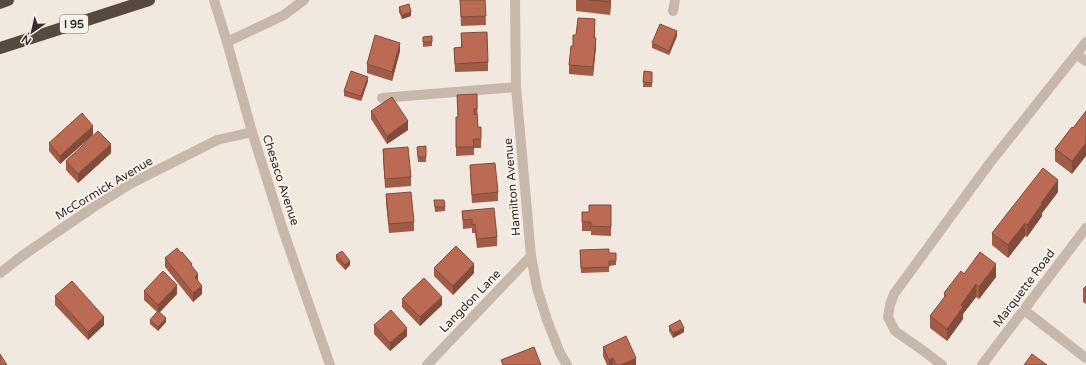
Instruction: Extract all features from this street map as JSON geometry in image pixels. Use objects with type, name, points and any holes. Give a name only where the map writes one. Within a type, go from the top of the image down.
[{"type":"highway","points":[[0,3],[8,0]]},
{"type":"highway","name":"I 95","points":[[0,48],[149,0]]},
{"type":"street","name":"Chesaco Avenue","points":[[214,0],[252,132],[283,230],[330,365]]},
{"type":"street","points":[[227,42],[284,14],[304,0]]},
{"type":"street","name":"Hamilton Avenue","points":[[515,0],[516,87],[531,256],[537,288],[547,320],[560,353],[567,365]]},
{"type":"street","points":[[673,11],[675,0]]},
{"type":"street","points":[[942,365],[894,331],[888,317],[894,294],[989,164],[1086,42]]},
{"type":"street","points":[[1077,55],[1086,61]]},
{"type":"street","points":[[382,98],[516,87]]},
{"type":"street","name":"McCormick Avenue","points":[[0,273],[89,210],[130,184],[217,140],[252,132]]},
{"type":"street","name":"Marquette Road","points":[[982,365],[1086,228]]},
{"type":"street","name":"Langdon Lane","points":[[427,365],[531,256]]},
{"type":"street","points":[[1024,310],[1086,358]]},
{"type":"building","points":[[460,0],[485,0],[486,16],[461,17]]},
{"type":"building","points":[[590,0],[610,0],[610,2]]},
{"type":"building","points":[[409,4],[411,12],[402,15],[399,7]]},
{"type":"building","points":[[578,18],[595,19],[594,38],[596,38],[593,67],[569,65],[571,46],[573,46],[573,35],[576,35]]},
{"type":"building","points":[[660,24],[677,31],[669,51],[652,43]]},
{"type":"building","points":[[487,32],[488,62],[455,64],[454,48],[462,47],[461,33]]},
{"type":"building","points":[[375,35],[400,43],[392,72],[367,64]]},
{"type":"building","points":[[432,36],[432,42],[423,42],[423,37]]},
{"type":"building","points":[[351,71],[368,77],[361,96],[344,91]]},
{"type":"building","points":[[644,71],[652,72],[652,83],[643,82]]},
{"type":"building","points":[[477,94],[477,109],[474,109],[474,115],[477,114],[478,127],[481,127],[481,139],[473,139],[474,147],[456,147],[456,117],[458,117],[457,95]]},
{"type":"building","points":[[392,97],[408,121],[387,136],[371,111]]},
{"type":"building","points":[[1086,111],[1086,143],[1072,161],[1055,149]]},
{"type":"building","points":[[82,113],[93,126],[60,156],[49,143]]},
{"type":"building","points":[[98,131],[111,144],[78,174],[66,161]]},
{"type":"building","points":[[426,146],[426,157],[418,157],[417,147]]},
{"type":"building","points":[[408,147],[411,177],[385,179],[383,149]]},
{"type":"building","points":[[495,163],[498,192],[472,195],[470,165]]},
{"type":"building","points":[[1043,168],[1058,180],[1027,225],[1025,223],[1008,245],[992,233]]},
{"type":"building","points":[[411,192],[414,222],[389,224],[386,194]]},
{"type":"building","points":[[434,200],[444,200],[445,207],[435,207]]},
{"type":"building","points":[[589,205],[611,205],[611,227],[591,226],[591,222],[582,222],[582,212],[589,212]]},
{"type":"building","points":[[494,208],[497,237],[477,239],[475,224],[472,225],[472,219],[463,220],[462,211]]},
{"type":"building","points":[[456,246],[474,264],[453,286],[434,268]]},
{"type":"building","points":[[177,248],[192,264],[191,265],[198,274],[195,277],[202,286],[193,293],[165,258]]},
{"type":"building","points":[[609,249],[609,253],[616,253],[616,261],[609,261],[609,267],[581,268],[580,250]]},
{"type":"building","points":[[342,251],[350,261],[345,265],[336,255]]},
{"type":"building","points":[[980,252],[996,264],[979,287],[976,284],[961,305],[963,307],[947,329],[930,316],[946,295],[944,293],[961,271],[964,274]]},
{"type":"building","points":[[163,271],[177,285],[158,305],[144,291]]},
{"type":"building","points":[[424,278],[442,297],[420,317],[402,299]]},
{"type":"building","points":[[72,281],[104,317],[88,332],[55,296]]},
{"type":"building","points":[[391,310],[407,328],[390,343],[374,325]]},
{"type":"building","points":[[158,311],[166,318],[158,327],[150,320]]},
{"type":"building","points":[[680,320],[684,328],[673,333],[669,326]]},
{"type":"building","points":[[626,336],[636,358],[621,365],[616,365],[613,358],[609,360],[603,347]]},
{"type":"building","points":[[534,347],[541,365],[503,365],[501,360]]},
{"type":"building","points":[[0,354],[7,365],[0,365]]},
{"type":"building","points":[[1032,354],[1047,365],[1024,365]]}]
